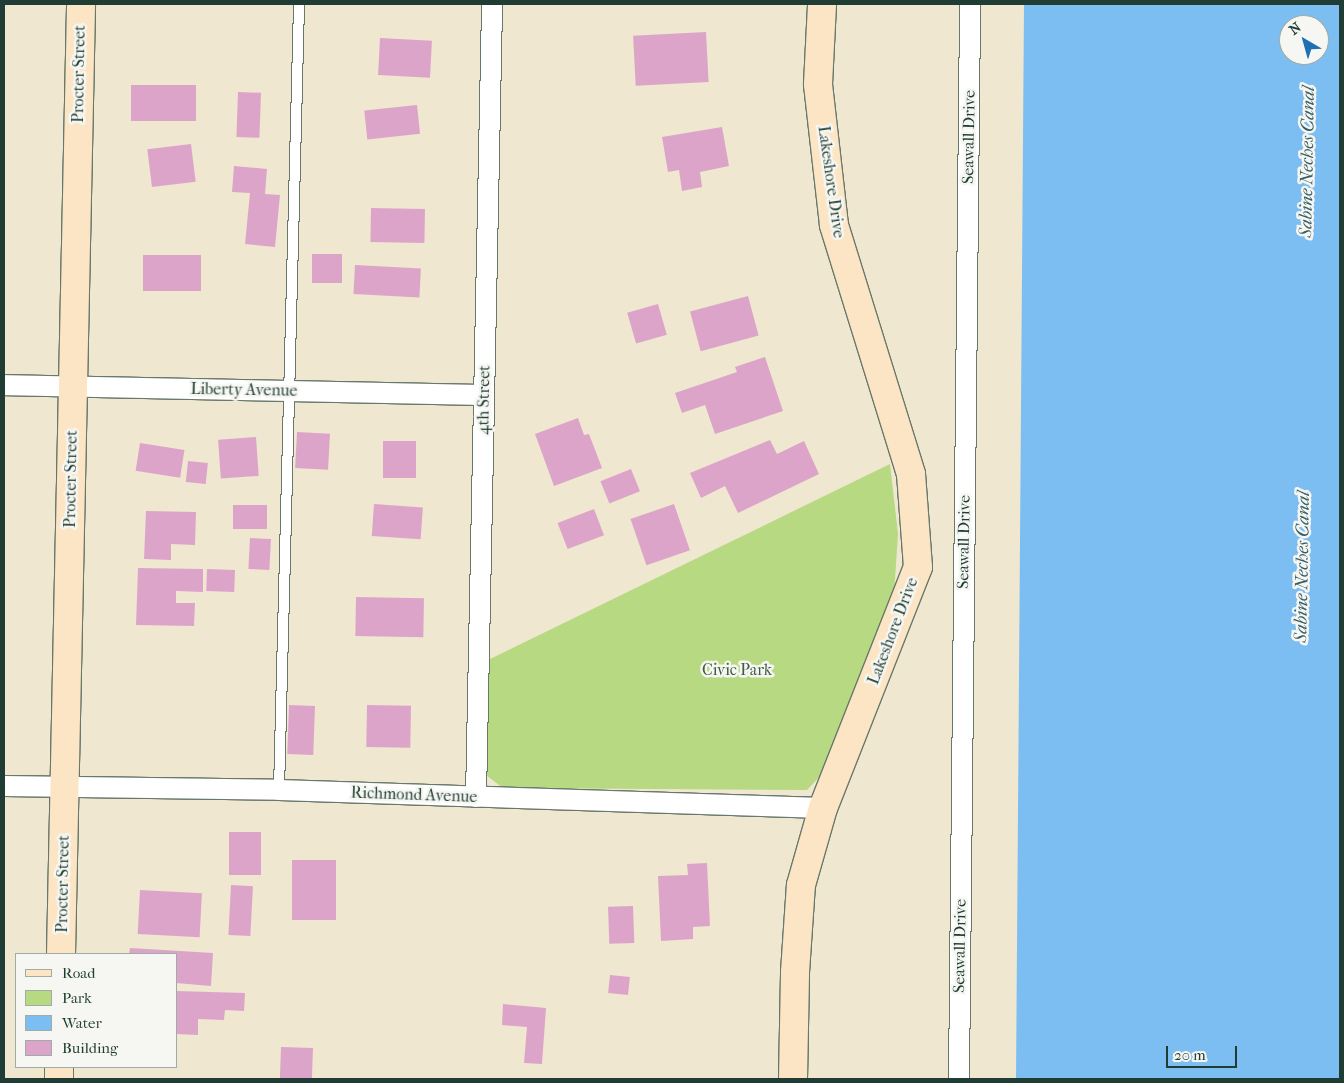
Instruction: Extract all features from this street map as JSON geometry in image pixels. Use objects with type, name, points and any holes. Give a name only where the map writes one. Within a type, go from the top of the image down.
[{"type":"street","name":"Procter Street","points":[[62,953],[81,4]]},
{"type":"street","name":"4th Street","points":[[476,797],[492,4]]},
{"type":"street","name":"Lakeshore Drive","points":[[793,1079],[795,972],[801,886],[823,808],[918,567],[911,474],[834,225],[818,84],[822,4]]},
{"type":"street","name":"Seawall Drive","points":[[959,1079],[970,4]]},
{"type":"street","name":"Liberty Avenue","points":[[4,386],[484,395]]},
{"type":"street","name":"Richmond Avenue","points":[[4,786],[279,790],[823,808]]},
{"type":"lane","points":[[279,790],[291,391],[299,4]]},
{"type":"green space","name":"Civic Park","points":[[890,464],[898,534],[893,609],[821,775],[807,790],[503,788],[486,775],[484,662]]},
{"type":"water","name":"Sabine Neches Canal","points":[[1024,4],[1340,4],[1340,1079],[1016,1079]]},
{"type":"building","points":[[706,32],[709,82],[636,86],[633,36]]},
{"type":"building","points":[[380,38],[432,41],[430,78],[378,75]]},
{"type":"building","points":[[131,85],[196,85],[196,121],[131,121]]},
{"type":"building","points":[[238,92],[261,93],[259,138],[236,137]]},
{"type":"building","points":[[417,105],[420,134],[367,139],[364,111]]},
{"type":"building","points":[[722,127],[729,166],[700,172],[702,187],[682,191],[679,170],[668,172],[662,137]]},
{"type":"building","points":[[191,144],[196,182],[152,187],[147,149]]},
{"type":"building","points":[[234,166],[267,169],[265,194],[280,195],[275,247],[245,244],[250,193],[232,192]]},
{"type":"building","points":[[371,208],[425,209],[424,243],[370,242]]},
{"type":"building","points":[[312,254],[342,254],[342,283],[312,283]]},
{"type":"building","points":[[143,255],[201,255],[201,291],[143,291]]},
{"type":"building","points":[[355,265],[421,268],[419,297],[353,294]]},
{"type":"building","points":[[748,296],[759,336],[701,351],[690,312]]},
{"type":"building","points":[[658,304],[667,335],[636,344],[627,313]]},
{"type":"building","points":[[765,357],[783,411],[715,434],[705,405],[682,413],[675,393],[737,372],[735,367]]},
{"type":"building","points":[[578,418],[584,435],[589,434],[602,468],[554,486],[535,434]]},
{"type":"building","points":[[297,432],[330,434],[328,470],[295,468]]},
{"type":"building","points":[[256,437],[259,476],[221,479],[218,440]]},
{"type":"building","points":[[770,440],[777,454],[804,441],[819,474],[738,513],[725,486],[701,498],[690,473]]},
{"type":"building","points":[[383,441],[416,441],[416,478],[383,478]]},
{"type":"building","points":[[140,443],[184,450],[180,478],[136,471]]},
{"type":"building","points":[[188,461],[208,463],[206,484],[186,482]]},
{"type":"building","points":[[631,469],[640,491],[609,504],[600,481]]},
{"type":"building","points":[[374,504],[423,507],[421,539],[372,536]]},
{"type":"building","points":[[674,504],[690,550],[646,565],[631,519]]},
{"type":"building","points":[[233,505],[267,505],[267,529],[233,529]]},
{"type":"building","points":[[594,509],[604,535],[568,549],[558,523]]},
{"type":"building","points":[[146,511],[196,512],[195,545],[171,544],[171,560],[144,559]]},
{"type":"building","points":[[250,538],[271,539],[269,570],[248,569]]},
{"type":"building","points":[[138,568],[203,569],[203,592],[176,591],[176,603],[195,603],[194,626],[136,625]]},
{"type":"building","points":[[207,569],[235,570],[234,592],[206,591]]},
{"type":"building","points":[[356,597],[424,598],[423,637],[355,636]]},
{"type":"building","points":[[289,705],[315,706],[313,755],[287,754]]},
{"type":"building","points":[[367,705],[411,706],[410,748],[366,747]]},
{"type":"building","points":[[229,832],[261,832],[261,875],[229,875]]},
{"type":"building","points":[[292,860],[336,860],[336,920],[292,920]]},
{"type":"building","points":[[707,863],[710,926],[693,927],[693,939],[661,941],[658,876],[688,875],[687,864]]},
{"type":"building","points":[[231,885],[253,886],[250,936],[228,935]]},
{"type":"building","points":[[140,890],[202,893],[200,937],[138,934]]},
{"type":"building","points":[[633,906],[634,943],[609,944],[608,907]]},
{"type":"building","points":[[130,948],[213,953],[211,986],[178,983],[178,953],[129,953]]},
{"type":"building","points":[[610,975],[630,977],[628,995],[608,993]]},
{"type":"building","points":[[178,991],[245,993],[244,1011],[225,1010],[224,1020],[198,1019],[198,1035],[178,1034]]},
{"type":"building","points":[[503,1004],[546,1008],[542,1064],[524,1063],[527,1027],[502,1025]]},
{"type":"building","points":[[281,1047],[313,1048],[312,1079],[280,1079]]}]
